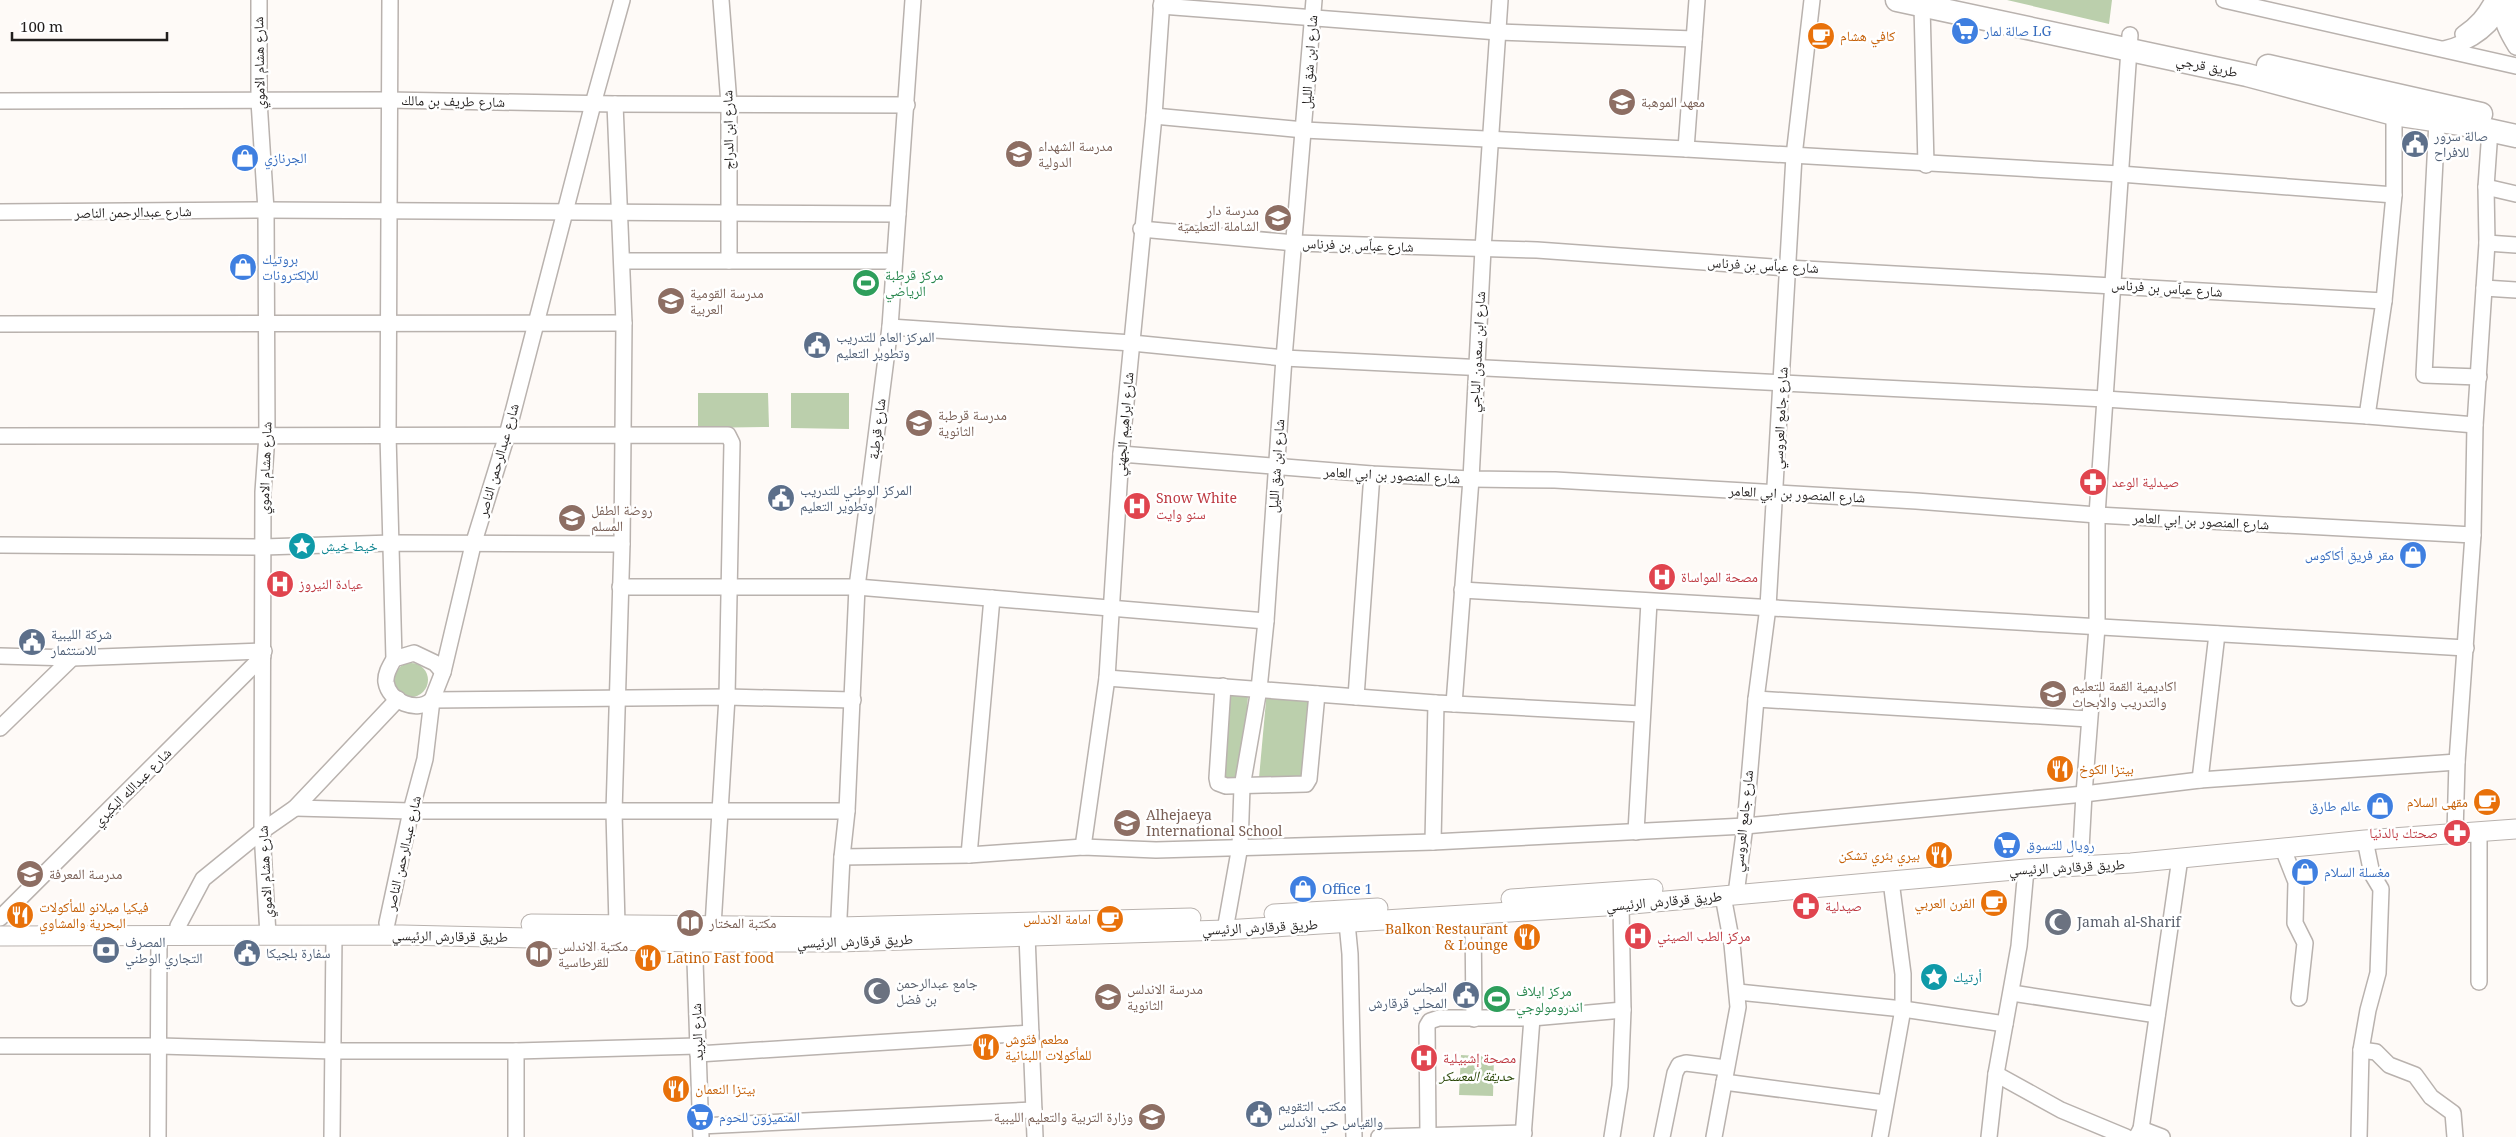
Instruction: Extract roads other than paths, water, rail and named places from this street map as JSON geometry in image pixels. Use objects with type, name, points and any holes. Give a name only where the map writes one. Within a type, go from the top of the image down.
[{"type":"highway","name":"طريق قرجي","points":[[1897,0],[2130,42],[2516,121]]},
{"type":"highway","name":"طريق قرجي","points":[[1967,0],[2394,114],[2516,136]]},
{"type":"main road","name":"طريق قرقارش الرئيسي","points":[[0,936],[160,936],[387,923],[617,925],[694,935],[713,926],[839,934],[1226,923],[1347,923],[1621,905],[1888,868],[2180,858],[2283,849],[2455,829],[2516,819]]},
{"type":"main road","name":"طريق قرقارش الرئيسي","points":[[0,925],[178,926],[334,935],[1027,935],[1891,881],[2026,869],[2080,861],[2455,829],[2479,832],[2516,828]]},
{"type":"street","name":"شارع هشام الاموي","points":[[258,0],[258,101],[266,210],[265,324],[267,436],[262,547],[264,653],[262,831],[268,931]]},
{"type":"street","points":[[390,0],[388,100],[388,435],[394,659],[386,675],[389,690],[398,699],[414,707],[425,706],[432,700],[616,697],[853,700]]},
{"type":"street","name":"شارع عبدالرحمن الناصر","points":[[387,923],[411,812],[425,759],[432,700],[443,672],[474,545],[507,435],[622,0]]},
{"type":"street","name":"شارع ابن الدراج","points":[[720,0],[730,104],[728,261]]},
{"type":"street","name":"شارع قرطبة","points":[[839,934],[842,857],[847,811],[853,700],[857,587],[890,327],[913,0]]},
{"type":"street","name":"شارع ابن شق الليل","points":[[1226,923],[1240,846],[1242,787],[1259,689],[1266,621],[1284,358],[1314,0]]},
{"type":"street","name":"شارع ابن سعدون الباجي","points":[[1454,704],[1471,480],[1483,249],[1492,140],[1500,0]]},
{"type":"street","points":[[1686,149],[1698,0]]},
{"type":"street","name":"شارع جامع العروسي","points":[[1714,1137],[1737,1015],[1738,992],[1732,891],[1745,826],[1756,699],[1768,607],[1794,156],[1812,0]]},
{"type":"street","points":[[2224,0],[2258,4],[2516,66]]},
{"type":"street","points":[[2514,0],[2516,25]]},
{"type":"street","points":[[1161,3],[1312,19],[1498,32],[1694,40]]},
{"type":"street","name":"شارع ابراهيم الجهني","points":[[1083,847],[1107,678],[1120,454],[1132,343],[1141,229],[1154,116],[1161,3]]},
{"type":"street","points":[[2438,48],[2472,40],[2488,28],[2500,3]]},
{"type":"street","points":[[2500,3],[2508,34],[2516,47]]},
{"type":"street","points":[[1922,6],[1926,165]]},
{"type":"street","points":[[2080,861],[2097,627],[2097,515],[2130,42]]},
{"type":"street","name":"شارع طريف بن مالك","points":[[0,100],[388,100],[593,104],[907,105]]},
{"type":"street","points":[[614,104],[621,212],[624,323],[622,544],[614,812],[617,925]]},
{"type":"street","points":[[2367,416],[2384,301],[2394,196],[2394,114]]},
{"type":"street","points":[[1154,116],[1304,130],[1686,149],[1926,165],[2120,174],[2394,196]]},
{"type":"street","points":[[2437,121],[2424,375],[2479,377]]},
{"type":"street","points":[[2455,829],[2457,762],[2473,535],[2476,425],[2487,243],[2486,187],[2490,130]]},
{"type":"street","points":[[2486,187],[2516,194]]},
{"type":"street","name":"شارع عبدالرحمن الناصر","points":[[0,212],[266,210],[898,214]]},
{"type":"street","name":"شارع عباّس بن فرناس","points":[[1141,229],[1295,242],[1537,250],[1787,268],[2114,284],[2384,301]]},
{"type":"street","points":[[2487,243],[2516,245]]},
{"type":"street","points":[[623,261],[894,261]]},
{"type":"street","points":[[2484,288],[2516,290]]},
{"type":"street","points":[[0,324],[536,325],[624,323]]},
{"type":"street","points":[[890,327],[1132,343],[1284,358],[1476,366],[2105,399],[2476,425]]},
{"type":"street","points":[[0,436],[724,434],[730,438],[730,587],[727,697],[713,926]]},
{"type":"street","name":"شارع المنصور بن ابي العامر","points":[[1120,454],[1276,468],[1471,480],[1547,480],[1776,493],[2097,515],[2473,535]]},
{"type":"street","points":[[1356,697],[1372,474]]},
{"type":"street","points":[[0,545],[262,547],[392,544],[622,544]]},
{"type":"street","points":[[620,587],[857,587],[1266,621]]},
{"type":"street","points":[[1462,590],[2466,648]]},
{"type":"street","points":[[969,855],[992,598]]},
{"type":"street","points":[[1636,832],[1649,602]]},
{"type":"street","points":[[2200,780],[2217,634]]},
{"type":"street","points":[[0,656],[72,658],[264,653]]},
{"type":"street","name":"شارع عبدالله البكيري","points":[[0,918],[264,653]]},
{"type":"street","points":[[394,659],[414,653],[435,663],[443,672]]},
{"type":"street","points":[[0,728],[72,658]]},
{"type":"street","points":[[1107,678],[1436,703],[1642,714]]},
{"type":"street","points":[[1223,686],[1217,778],[1218,783],[1226,786],[1302,785],[1308,782],[1317,694]]},
{"type":"street","points":[[178,926],[203,880],[262,831],[295,808],[398,699]]},
{"type":"street","points":[[1756,699],[2089,719]]},
{"type":"street","points":[[1433,842],[1436,703]]},
{"type":"street","points":[[842,857],[969,855],[1083,847],[1156,850],[1240,846],[1433,842],[1745,826],[2084,794],[2200,780],[2457,762]]},
{"type":"street","points":[[295,808],[411,812],[847,811]]},
{"type":"street","points":[[2479,832],[2479,982]]},
{"type":"street","points":[[2359,1137],[2361,1050],[2368,1010],[2378,973],[2381,888],[2372,874],[2365,840]]},
{"type":"street","points":[[2283,849],[2296,882],[2295,923],[2305,943],[2299,998]]},
{"type":"street","points":[[2162,1137],[2138,1133],[2180,858]]},
{"type":"street","points":[[1988,1137],[1996,1074],[2019,946],[2026,869]]},
{"type":"street","points":[[1880,1137],[1903,1009],[1902,974],[1891,881]]},
{"type":"street","points":[[1612,1137],[1620,1086],[1623,1010],[1621,905]]},
{"type":"street","points":[[1473,915],[1474,1019]]},
{"type":"street","points":[[1347,923],[1350,954],[1354,1137]]},
{"type":"street","points":[[332,1137],[334,935]]},
{"type":"street","name":"شارع البريد","points":[[694,935],[700,1132]]},
{"type":"street","points":[[1027,935],[1035,1137]]},
{"type":"street","points":[[158,1137],[160,936]]},
{"type":"street","points":[[1738,992],[1903,1009],[2005,1024]]},
{"type":"street","points":[[2012,993],[2157,1015]]},
{"type":"street","points":[[1428,1134],[1428,1024],[1439,1018],[1532,1018],[1623,1010]]},
{"type":"street","points":[[1379,1137],[1428,1134],[1523,1135],[1532,1018]]},
{"type":"street","points":[[0,1046],[160,1046],[333,1051],[698,1050],[1031,1033]]},
{"type":"street","points":[[2361,1050],[2376,1052],[2389,1065],[2420,1078],[2431,1097],[2453,1113],[2455,1137]]},
{"type":"street","points":[[516,1051],[516,1137]]},
{"type":"street","points":[[1662,1137],[1675,1073],[1679,1065],[1686,1063],[1725,1075],[1885,1103]]},
{"type":"street","points":[[1996,1074],[2061,1110],[2126,1137]]},
{"type":"street","points":[[700,1132],[1034,1110]]},
{"type":"place","name":"صالة لمار LG","points":[[1965,31]]},
{"type":"place","name":"كافي هشام","points":[[1821,36]]},
{"type":"place","name":"معهد الموهبة","points":[[1622,102]]},
{"type":"place","name":"صالة سرور للافراح","points":[[2415,144]]},
{"type":"place","name":"مدرسة الشهداء الدولية","points":[[1019,154]]},
{"type":"place","name":"الجرنازي","points":[[245,158]]},
{"type":"place","name":"مدرسة دار الشاملة التعليمية","points":[[1278,218]]},
{"type":"place","name":"بروتيك للإلكترونات","points":[[243,267]]},
{"type":"place","name":"مركز قرطبة الرياضي","points":[[866,283]]},
{"type":"place","name":"مدرسة القومية العربية","points":[[671,301]]},
{"type":"place","name":"المركز العام للتدريب وتطوير التعليم","points":[[817,345]]},
{"type":"place","name":"مدرسة قرطبة الثانوية","points":[[919,423]]},
{"type":"place","name":"صيدلية الوعد","points":[[2093,482]]},
{"type":"place","name":"المركز الوطني للتدريب وتطوير التعليم","points":[[781,498]]},
{"type":"place","name":"Snow White سنو وايت","points":[[1137,506]]},
{"type":"place","name":"روضة الطفل المسلم","points":[[572,518]]},
{"type":"place","name":"خيط خيش","points":[[302,546]]},
{"type":"place","name":"مقر فريق أكاكوس","points":[[2413,555]]},
{"type":"place","name":"مصحة المواساة","points":[[1662,577]]},
{"type":"place","name":"عيادة النيروز","points":[[280,584]]},
{"type":"place","name":"شركة الليبية للاستثمار","points":[[32,642]]},
{"type":"place","name":"اكاديمية القمة للتعليم والتدريب والابحاث","points":[[2053,694]]},
{"type":"place","name":"بيتزا الكوخ","points":[[2060,769]]},
{"type":"place","name":"مقهى السلام","points":[[2487,802]]},
{"type":"place","name":"عالم طارق","points":[[2380,806]]},
{"type":"place","name":"Alhejaeya International School","points":[[1127,823]]},
{"type":"place","name":"صحتك بالدنيا","points":[[2457,833]]},
{"type":"place","name":"رويال للتسوق","points":[[2007,845]]},
{"type":"place","name":"بيري بئري تشكن","points":[[1939,855]]},
{"type":"place","name":"مغسلة السلام","points":[[2305,872]]},
{"type":"place","name":"مدرسة المعرفة","points":[[30,874]]},
{"type":"place","name":"Office 1","points":[[1303,889]]},
{"type":"place","name":"الفرن العربي","points":[[1994,903]]},
{"type":"place","name":"صيدلية","points":[[1806,906]]},
{"type":"place","name":"فيكيا ميلانو للمأكولات البحرية والمشاوي","points":[[20,915]]},
{"type":"place","name":"امامة الاندلس","points":[[1110,919]]},
{"type":"place","name":"Jamah al-Sharif","points":[[2058,922]]},
{"type":"place","name":"مكتبة المختار","points":[[690,923]]},
{"type":"place","name":"مركز الطب الصيني","points":[[1638,936]]},
{"type":"place","name":"Balkon Restaurant & Lounge","points":[[1527,937]]},
{"type":"place","name":"المصرف التجاري الوطني","points":[[106,950]]},
{"type":"place","name":"سفارة بلجيكا","points":[[247,953]]},
{"type":"place","name":"مكتبة الاندلس للقرطاسية","points":[[539,954]]},
{"type":"place","name":"Latino Fast food","points":[[648,958]]},
{"type":"place","name":"أرتيك","points":[[1934,977]]},
{"type":"place","name":"جامع عبدالرحمن بن فضل","points":[[877,991]]},
{"type":"place","name":"المجلس المحلي قرقارش","points":[[1466,995]]},
{"type":"place","name":"مدرسة الاندلس الثانوية","points":[[1108,997]]},
{"type":"place","name":"مركز ايلاف اندرومولوجي","points":[[1497,999]]},
{"type":"place","name":"مطعم فتّوش للمأكولات اللبنانية","points":[[986,1047]]},
{"type":"place","name":"مصحة إشبيلية","points":[[1424,1058]]},
{"type":"place","name":"بيتزا النعمان","points":[[676,1089]]},
{"type":"place","name":"مكتب التقويم والقياس حي الأندلس","points":[[1259,1114]]},
{"type":"place","name":"المتميزون للحوم","points":[[700,1117]]},
{"type":"place","name":"وزارة التربية والتعليم الليبية","points":[[1152,1117]]},
{"type":"park label","name":"حديقة المعسكر","points":[[1477,1076]]}]
